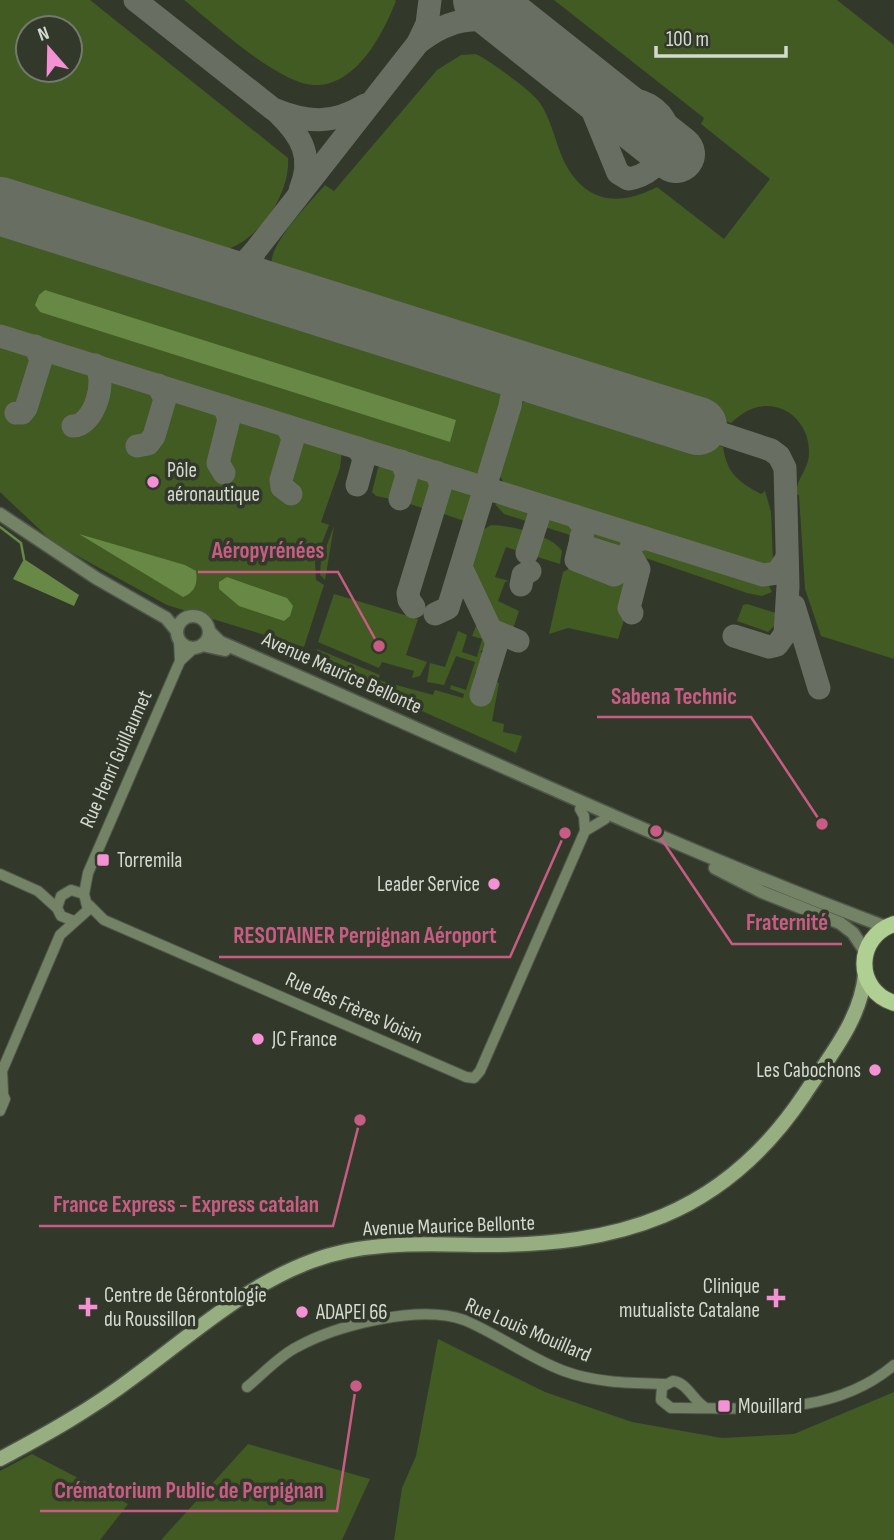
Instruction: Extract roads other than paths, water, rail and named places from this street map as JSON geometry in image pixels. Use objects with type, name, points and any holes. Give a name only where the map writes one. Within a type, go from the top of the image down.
[{"type":"main road","points":[[890,926],[870,941],[865,951],[865,974],[876,993],[891,1003]]},
{"type":"main road","name":"Avenue Maurice Bellonte","points":[[1,1459],[129,1381],[238,1299],[313,1260],[355,1250],[408,1244],[530,1245],[589,1239],[628,1230],[696,1200],[750,1160],[795,1108],[858,1010],[865,974]]},
{"type":"main road","points":[[858,1010],[891,1003]]},
{"type":"street","points":[[0,514],[96,578],[166,618],[180,630]]},
{"type":"street","name":"Avenue Maurice Bellonte","points":[[865,951],[853,933],[840,923],[762,892],[680,850],[580,809],[218,646],[198,646],[180,630],[192,616],[201,618],[220,642],[758,879],[890,926]]},
{"type":"street","name":"Rue Henri Guillaumet","points":[[84,894],[88,873],[180,661],[180,630]]},
{"type":"street","points":[[198,646],[209,631]]},
{"type":"street","name":"Rue Henri Guillaumet","points":[[180,661],[198,646]]},
{"type":"street","points":[[580,809],[584,816],[585,831],[605,819]]},
{"type":"street","name":"Rue des Frères Voisin","points":[[89,905],[104,920],[466,1077],[474,1078],[480,1071],[585,831]]},
{"type":"street","name":"Rue Henri Guillaumet","points":[[59,912],[68,891],[88,873]]},
{"type":"street","points":[[0,874],[38,891],[59,912],[61,935]]},
{"type":"street","points":[[0,1111],[5,1100],[1,1089],[1,1072],[61,935],[78,920],[89,905],[84,894],[38,891]]},
{"type":"street","name":"Rue des Frères Voisin","points":[[59,912],[78,920],[104,920]]},
{"type":"street","name":"Rue Louis Mouillard","points":[[247,1387],[295,1348],[315,1339],[365,1324],[417,1314],[463,1320],[565,1371],[586,1377],[665,1384]]},
{"type":"street","points":[[644,1383],[660,1395],[667,1406],[803,1406],[849,1392],[894,1365]]},
{"type":"street","points":[[660,1395],[665,1384],[677,1381],[697,1403],[706,1408]]},
{"type":"street","points":[[680,1407],[686,1401],[687,1389]]},
{"type":"waterway","points":[[0,527],[21,543],[24,559]]},
{"type":"place","name":"Pôle aéronautique","points":[[153,482]]},
{"type":"place","name":"Aéropyrénées","points":[[379,646]]},
{"type":"place","name":"Sabena Technic","points":[[822,824]]},
{"type":"place","name":"Fraternité","points":[[656,831]]},
{"type":"place","name":"RESOTAINER Perpignan Aéroport","points":[[565,833]]},
{"type":"place","name":"Torremila","points":[[103,860]]},
{"type":"place","name":"Leader Service","points":[[494,884]]},
{"type":"place","name":"JC France","points":[[258,1039]]},
{"type":"place","name":"Les Cabochons","points":[[875,1070]]},
{"type":"place","name":"France Express - Express catalan","points":[[360,1120]]},
{"type":"place","name":"Clinique mutualiste Catalane","points":[[776,1298]]},
{"type":"place","name":"Centre de Gérontologie du Roussillon","points":[[88,1307]]},
{"type":"place","name":"ADAPEI 66","points":[[302,1312]]},
{"type":"place","name":"Crématorium Public de Perpignan","points":[[356,1386]]},
{"type":"place","name":"Mouillard","points":[[724,1406]]}]
